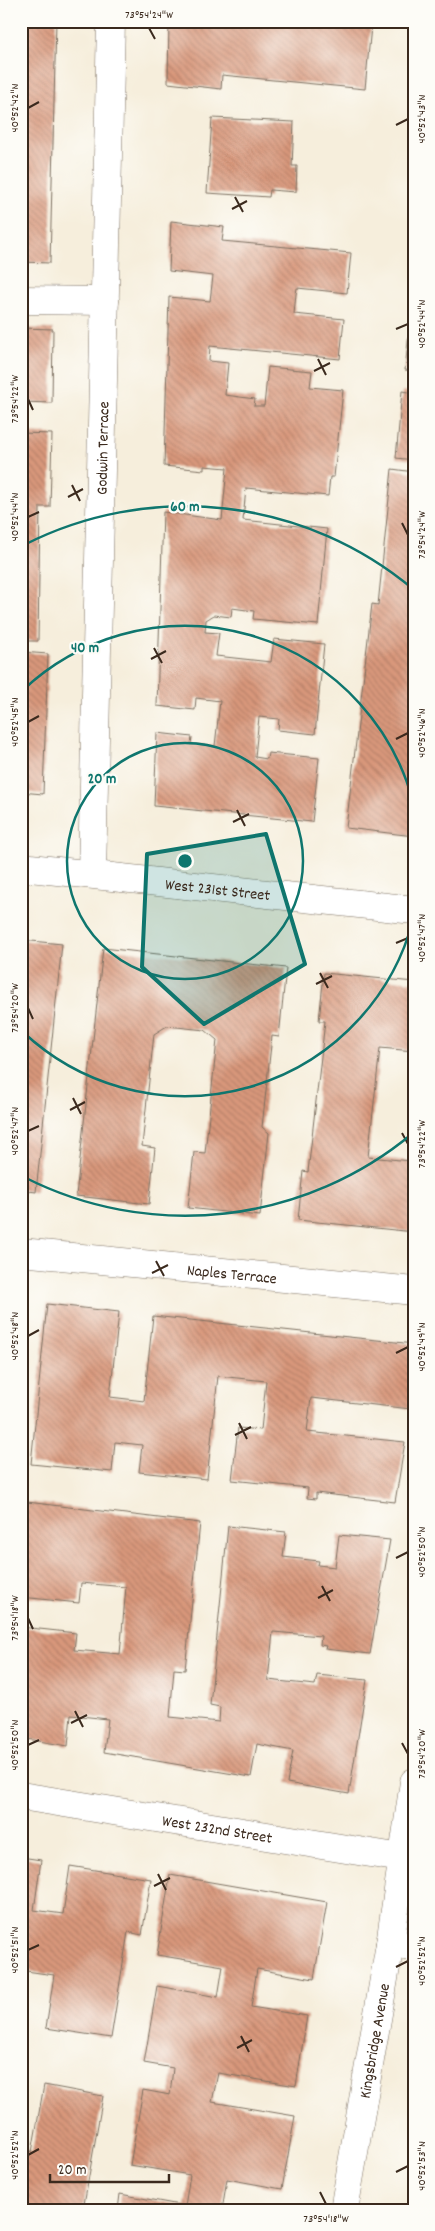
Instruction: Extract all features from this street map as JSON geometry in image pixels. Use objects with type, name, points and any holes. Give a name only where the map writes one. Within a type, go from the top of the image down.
[{"type":"street","name":"Godwin Terrace","points":[[92,874],[111,21]]},
{"type":"street","points":[[21,300],[105,301]]},
{"type":"street","name":"West 231st Street","points":[[21,867],[414,910]]},
{"type":"street","name":"Naples Terrace","points":[[21,1252],[414,1291]]},
{"type":"street","name":"Kingsbridge Avenue","points":[[344,2210],[402,1946],[414,1782]]},
{"type":"street","name":"West 232nd Street","points":[[21,1796],[408,1859]]},
{"type":"highlighted area","points":[[266,834],[305,964],[204,1024],[142,967],[147,854]]},
{"type":"building","points":[[21,21],[56,21],[50,263],[21,262]]},
{"type":"building","points":[[169,21],[326,21],[371,26],[365,89],[222,75],[221,89],[168,83]]},
{"type":"building","points":[[212,118],[294,122],[292,166],[297,166],[296,192],[270,190],[269,197],[207,193]]},
{"type":"building","points":[[171,221],[224,227],[222,241],[351,253],[347,293],[297,288],[296,294],[294,314],[344,319],[340,359],[210,346],[209,361],[228,363],[225,395],[255,399],[254,406],[264,406],[268,367],[312,371],[310,387],[343,390],[334,477],[330,477],[328,496],[246,488],[243,520],[327,529],[318,625],[253,619],[254,611],[232,608],[231,617],[214,615],[206,620],[205,632],[219,633],[216,656],[271,662],[274,639],[324,644],[315,734],[278,730],[279,719],[259,717],[255,757],[267,759],[268,753],[319,758],[312,822],[154,806],[157,733],[192,737],[191,744],[215,746],[220,701],[196,698],[195,710],[157,706],[163,512],[222,520],[227,468],[204,466],[204,470],[164,466],[169,297],[210,301],[213,276],[169,271]]},
{"type":"building","points":[[412,302],[414,303],[414,371],[405,370]]},
{"type":"building","points":[[21,328],[53,329],[52,403],[21,402]]},
{"type":"building","points":[[402,391],[414,393],[414,460],[396,458]]},
{"type":"building","points":[[21,433],[52,434],[50,507],[40,507],[38,641],[21,641]]},
{"type":"building","points":[[392,469],[414,472],[414,836],[346,828],[372,604],[378,605]]},
{"type":"building","points":[[21,652],[48,654],[43,794],[21,792]]},
{"type":"building","points":[[21,940],[62,944],[36,1192],[21,1190]]},
{"type":"building","points":[[103,948],[286,968],[279,1037],[272,1036],[262,1127],[269,1133],[260,1216],[188,1208],[194,1152],[205,1153],[217,1040],[205,1030],[167,1026],[154,1034],[142,1146],[155,1148],[149,1204],[76,1196]]},
{"type":"building","points":[[324,973],[414,982],[414,1051],[380,1048],[368,1157],[411,1161],[414,1144],[414,1232],[298,1220],[303,1171],[308,1172],[325,1021],[319,1021]]},
{"type":"building","points":[[47,1304],[119,1312],[110,1397],[144,1401],[153,1316],[414,1344],[414,1395],[411,1409],[311,1398],[307,1432],[405,1442],[395,1502],[316,1493],[316,1499],[307,1498],[308,1488],[232,1480],[238,1428],[261,1430],[266,1381],[218,1376],[207,1479],[139,1472],[142,1445],[115,1442],[112,1472],[31,1464]]},
{"type":"building","points":[[27,1502],[200,1523],[185,1670],[174,1669],[170,1717],[219,1722],[220,1707],[210,1705],[228,1526],[286,1532],[283,1557],[319,1561],[318,1565],[335,1567],[339,1535],[390,1540],[370,1654],[325,1649],[326,1646],[320,1645],[321,1636],[273,1632],[268,1680],[315,1685],[317,1675],[367,1680],[349,1794],[287,1783],[293,1751],[257,1744],[251,1777],[104,1752],[108,1719],[71,1715],[68,1746],[21,1738],[21,1627],[76,1633],[74,1650],[120,1654],[126,1587],[81,1583],[79,1603],[21,1597],[21,1557]]},
{"type":"building","points":[[21,1857],[41,1860],[34,1910],[63,1914],[70,1866],[151,1879],[142,1935],[128,1932],[111,2038],[46,2028],[54,1975],[26,1971],[21,1993]]},
{"type":"building","points":[[170,1875],[327,1902],[314,1979],[257,1969],[251,2007],[307,2016],[296,2086],[218,2073],[212,2102],[295,2116],[282,2189],[227,2179],[222,2210],[118,2210],[120,2194],[185,2206],[190,2175],[130,2165],[143,2090],[170,2095],[173,2068],[144,2063],[157,1986],[218,1997],[223,1966],[157,1955]]},
{"type":"building","points":[[44,2085],[103,2096],[83,2210],[21,2210],[21,2148],[32,2152]]}]
